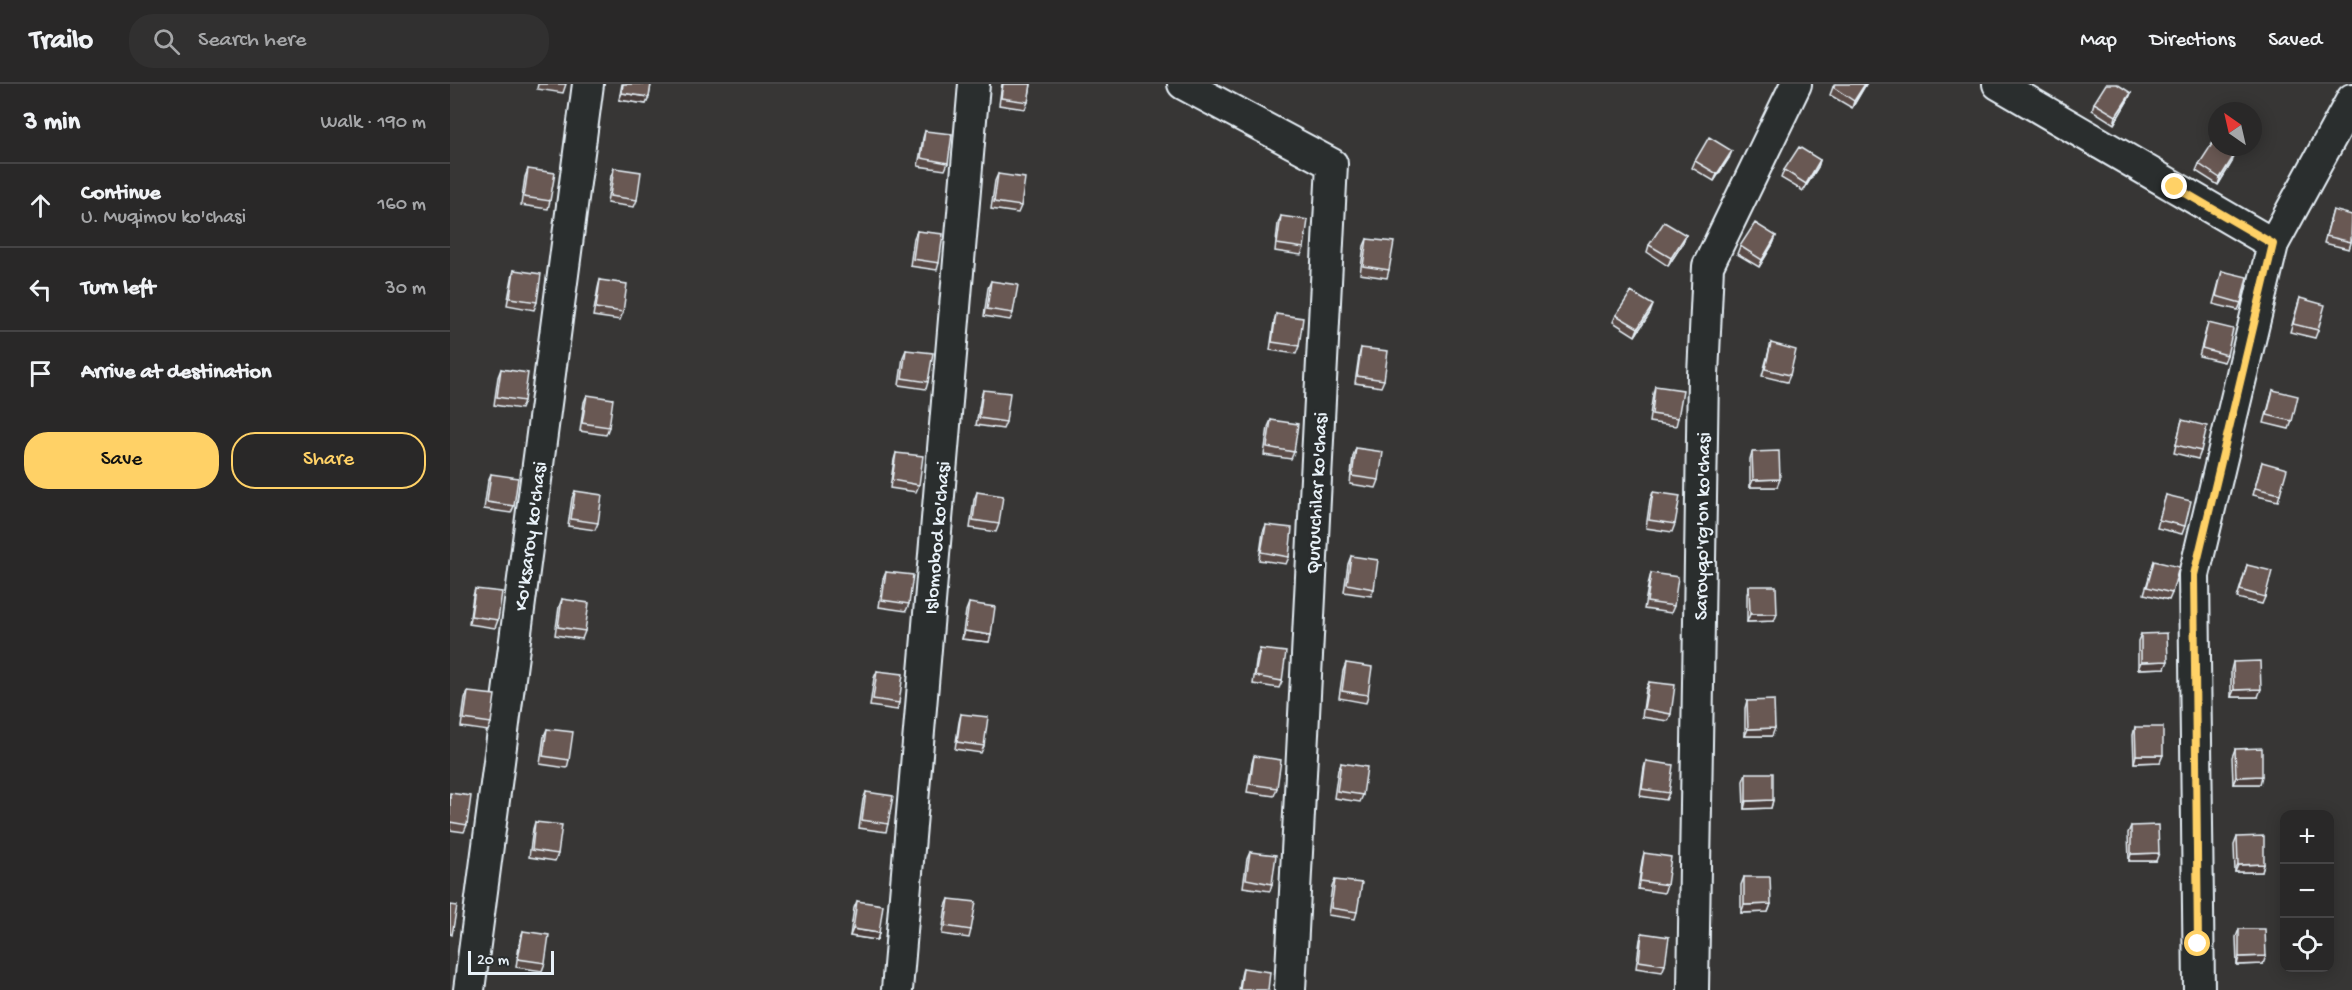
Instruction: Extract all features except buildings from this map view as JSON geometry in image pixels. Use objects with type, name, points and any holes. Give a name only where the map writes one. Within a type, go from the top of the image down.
[{"type":"street","name":"Ko'ksaroy ko'chasi","points":[[470,990],[588,84]]},
{"type":"street","name":"Islomobod ko'chasi","points":[[897,990],[974,84]]},
{"type":"street","name":"Saroyqo'rg'on ko'chasi","points":[[1693,990],[1703,387],[1708,266],[1796,84]]},
{"type":"street","points":[[1998,84],[2273,244]]},
{"type":"street","name":"Quruvchilar ko'chasi","points":[[1188,85],[1332,164],[1290,990]]},
{"type":"street","points":[[2199,990],[2194,575],[2273,244],[2352,99]]},
{"type":"route","points":[[2175,187],[2273,244],[2194,575],[2198,944]]}]
